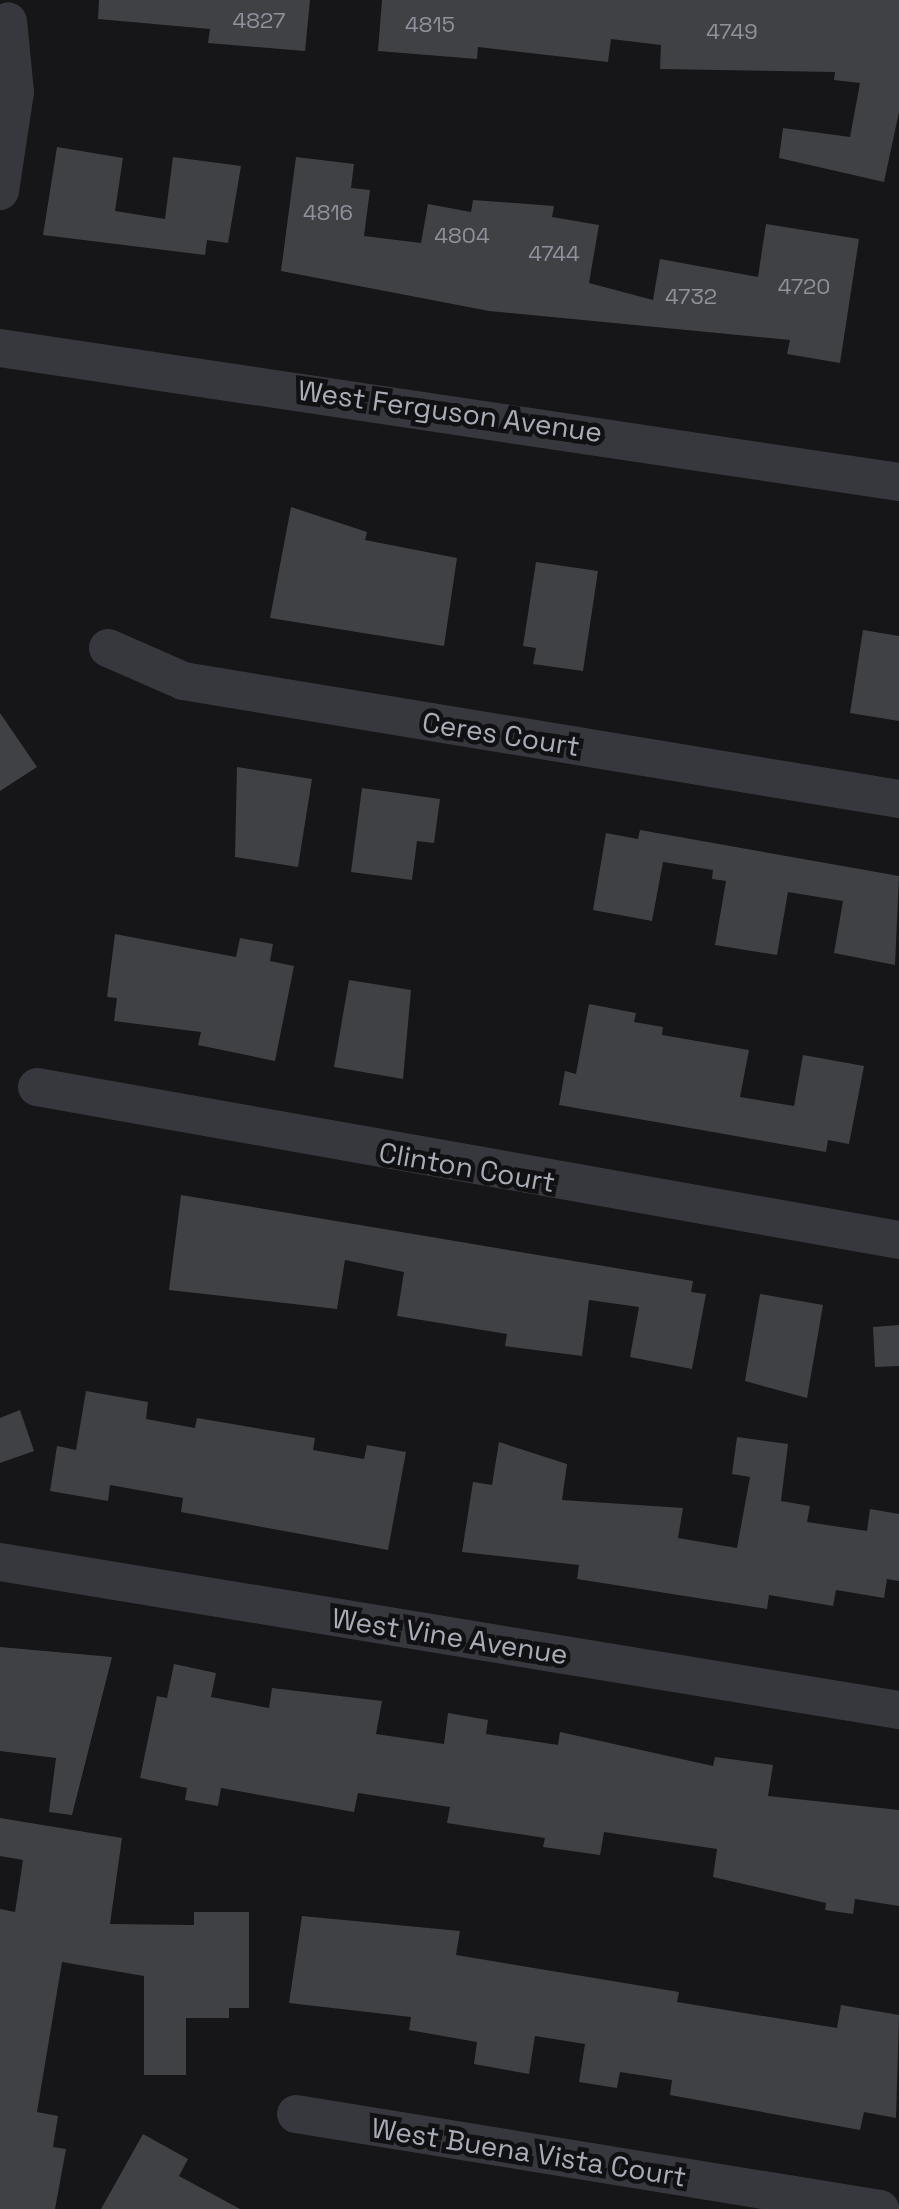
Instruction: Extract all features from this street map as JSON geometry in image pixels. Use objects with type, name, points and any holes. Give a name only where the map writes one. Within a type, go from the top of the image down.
[{"type":"street","points":[[0,191],[14,92],[6,21]]},
{"type":"street","name":"West Ferguson Avenue","points":[[0,348],[899,482]]},
{"type":"street","name":"Ceres Court","points":[[108,648],[183,681],[899,799]]},
{"type":"street","name":"Clinton Court","points":[[37,1087],[899,1240]]},
{"type":"street","name":"West Vine Avenue","points":[[0,1562],[899,1710]]},
{"type":"street","name":"West Buena Vista Court","points":[[296,2114],[880,2209]]},
{"type":"building","points":[[99,0],[310,0],[305,51],[208,43],[210,29],[98,19]]},
{"type":"building","points":[[382,0],[899,0],[899,112],[884,182],[779,158],[783,128],[850,137],[860,83],[834,80],[835,72],[660,69],[661,45],[611,39],[608,62],[478,47],[477,59],[378,51]]},
{"type":"building","points":[[57,147],[123,158],[115,211],[165,219],[173,157],[241,166],[228,243],[207,240],[205,255],[43,235]]},
{"type":"building","points":[[296,157],[354,164],[351,188],[370,190],[364,236],[421,243],[428,204],[471,212],[473,200],[554,206],[552,217],[599,225],[589,283],[653,300],[660,259],[758,277],[766,224],[859,239],[840,363],[787,354],[790,340],[489,311],[281,271]]},
{"type":"building","points":[[291,507],[367,532],[365,540],[457,558],[444,646],[270,618]]},
{"type":"building","points":[[536,562],[598,571],[583,671],[533,664],[536,648],[523,646]]},
{"type":"building","points":[[863,630],[899,636],[899,721],[850,713]]},
{"type":"building","points":[[0,713],[37,767],[0,791]]},
{"type":"building","points":[[237,767],[312,779],[298,867],[235,857]]},
{"type":"building","points":[[362,788],[440,799],[434,843],[417,841],[412,880],[351,872]]},
{"type":"building","points":[[640,830],[899,876],[895,965],[834,953],[843,901],[788,892],[777,955],[715,945],[726,881],[712,879],[713,870],[663,862],[652,921],[593,910],[606,833],[638,839]]},
{"type":"building","points":[[115,934],[236,957],[240,938],[273,944],[270,961],[294,966],[275,1061],[198,1045],[201,1032],[114,1021],[117,998],[107,997]]},
{"type":"building","points":[[349,980],[411,990],[403,1079],[334,1067]]},
{"type":"building","points":[[589,1004],[636,1013],[634,1022],[663,1027],[662,1035],[749,1050],[740,1097],[794,1106],[803,1055],[864,1066],[849,1144],[828,1140],[826,1152],[559,1105],[565,1071],[576,1074]]},
{"type":"building","points":[[181,1195],[693,1281],[691,1292],[706,1294],[692,1369],[630,1357],[639,1307],[589,1300],[582,1356],[505,1346],[507,1334],[397,1316],[404,1272],[345,1260],[337,1309],[169,1290]]},
{"type":"building","points":[[760,1294],[823,1305],[807,1398],[745,1381]]},
{"type":"building","points":[[899,1325],[899,1366],[875,1367],[873,1327]]},
{"type":"building","points":[[86,1391],[148,1402],[146,1419],[195,1428],[197,1418],[315,1438],[313,1450],[364,1459],[367,1445],[406,1452],[388,1550],[181,1512],[183,1498],[110,1485],[108,1501],[50,1491],[57,1446],[76,1450]]},
{"type":"building","points":[[20,1410],[34,1451],[0,1463],[0,1418]]},
{"type":"building","points":[[737,1437],[788,1444],[781,1501],[810,1506],[807,1522],[867,1531],[870,1509],[899,1514],[899,1581],[887,1579],[884,1598],[836,1590],[833,1606],[769,1595],[767,1609],[577,1579],[579,1565],[462,1552],[473,1482],[492,1485],[499,1442],[567,1464],[562,1500],[683,1508],[678,1538],[737,1548],[750,1477],[732,1474]]},
{"type":"building","points":[[0,1647],[112,1657],[72,1815],[49,1812],[56,1758],[0,1751]]},
{"type":"building","points":[[174,1664],[216,1673],[211,1697],[269,1708],[272,1688],[382,1701],[376,1734],[444,1744],[448,1713],[488,1720],[486,1734],[558,1745],[560,1732],[713,1766],[715,1757],[773,1765],[768,1796],[899,1810],[899,1906],[855,1899],[853,1914],[825,1910],[826,1903],[713,1877],[717,1849],[604,1832],[600,1855],[543,1847],[545,1838],[447,1823],[450,1807],[358,1793],[354,1812],[221,1788],[218,1806],[185,1800],[187,1788],[140,1778],[157,1696],[167,1698]]},
{"type":"building","points":[[0,1818],[122,1838],[110,1924],[194,1925],[194,1912],[249,1912],[249,2008],[229,2008],[229,2018],[186,2018],[186,2075],[144,2075],[144,1976],[62,1962],[37,2112],[58,2116],[53,2147],[66,2149],[55,2209],[0,2209],[0,1909],[15,1912],[23,1860],[0,1856]]},
{"type":"building","points":[[302,1916],[460,1931],[456,1955],[679,1992],[677,2002],[837,2028],[841,2005],[899,2015],[896,2118],[864,2112],[860,2130],[670,2095],[672,2080],[620,2072],[617,2088],[579,2082],[585,2044],[535,2036],[529,2074],[474,2064],[477,2042],[409,2030],[411,2017],[289,2003]]},
{"type":"building","points":[[143,2134],[188,2159],[179,2176],[240,2209],[101,2209]]}]
